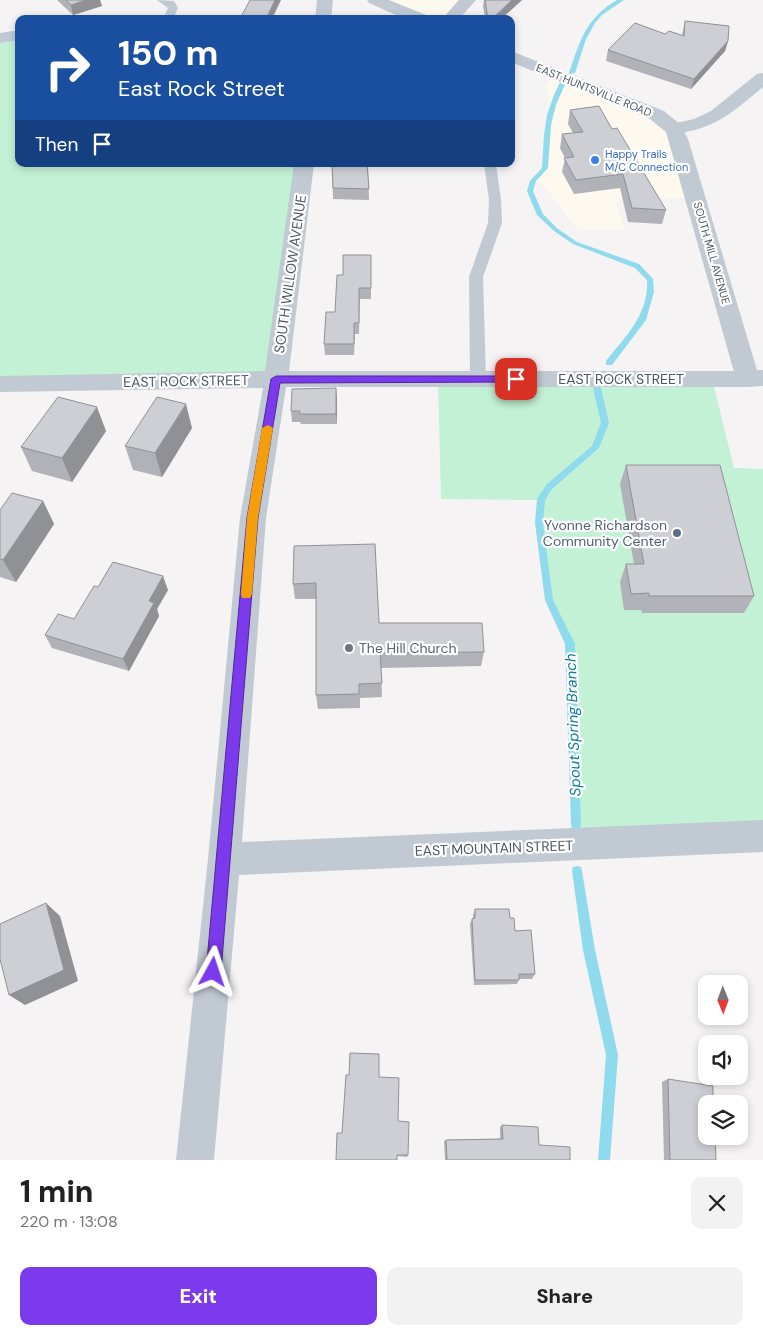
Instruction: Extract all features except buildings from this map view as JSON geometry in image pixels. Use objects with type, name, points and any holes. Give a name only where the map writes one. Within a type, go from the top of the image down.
[{"type":"street","points":[[323,15],[325,0]]},
{"type":"street","points":[[375,0],[411,15]]},
{"type":"street","points":[[454,15],[468,0]]},
{"type":"street","points":[[0,38],[15,36]]},
{"type":"street","name":"EAST HUNTSVILLE ROAD","points":[[515,58],[657,115],[674,129]]},
{"type":"street","points":[[674,129],[699,124],[718,115],[763,78]]},
{"type":"street","name":"SOUTH MILL AVENUE","points":[[674,129],[679,139],[731,319],[755,379]]},
{"type":"street","name":"SOUTH WILLOW AVENUE","points":[[195,1160],[224,859],[253,518],[276,379],[304,167]]},
{"type":"street","points":[[731,319],[749,346],[763,357]]},
{"type":"street","name":"EAST ROCK STREET","points":[[0,384],[276,379],[755,379]]},
{"type":"street","name":"EAST MOUNTAIN STREET","points":[[224,859],[763,836]]},
{"type":"lane","points":[[162,0],[170,2],[173,8],[170,15]]},
{"type":"lane","points":[[478,379],[476,277],[495,223],[495,200],[490,167]]},
{"type":"shaded area","points":[[375,0],[468,0],[454,15],[411,15]]},
{"type":"shaded area","points":[[556,74],[667,122],[696,198],[622,199],[616,203],[624,229],[577,229],[544,186],[533,181],[545,168],[546,139],[551,105],[547,85]]},
{"type":"green space","points":[[15,36],[15,167],[304,167],[276,379],[0,384],[0,38]]},
{"type":"green space","points":[[438,379],[712,379],[734,468],[763,469],[763,836],[577,844],[570,645],[549,600],[539,523],[541,500],[441,499]]},
{"type":"waterway","name":"Spout Spring Branch","points":[[572,73],[583,39],[593,22],[621,0]]},
{"type":"waterway","name":"Spout Spring Branch","points":[[562,84],[550,115],[545,168],[533,181],[530,191],[540,215],[556,230],[575,243],[637,266],[650,279],[651,292],[642,320],[609,363]]},
{"type":"waterway","name":"Spout Spring Branch","points":[[576,824],[570,644],[549,600],[539,523],[541,499],[549,487],[595,448],[605,423],[597,388]]},
{"type":"waterway","name":"Spout Spring Branch","points":[[577,871],[589,950],[612,1055],[604,1160]]},
{"type":"slow traffic","points":[[246,594],[253,518],[268,428]]},
{"type":"place","name":"Happy Trails M/C Connection","points":[[595,160]]},
{"type":"place","name":"Yvonne Richardson Community Center","points":[[677,533]]},
{"type":"place","name":"The Hill Church","points":[[349,648]]},
{"type":"route","points":[[213,972],[253,518],[276,379],[516,379]]}]
